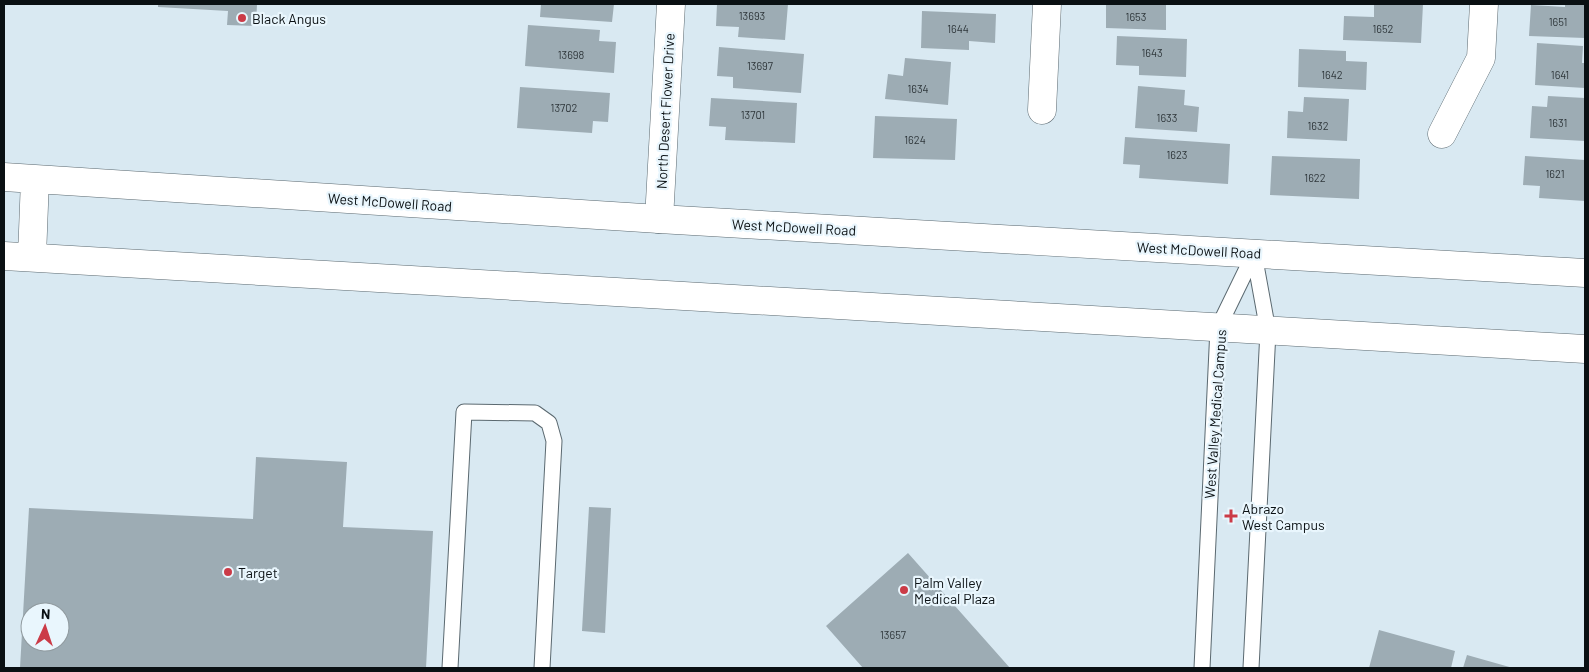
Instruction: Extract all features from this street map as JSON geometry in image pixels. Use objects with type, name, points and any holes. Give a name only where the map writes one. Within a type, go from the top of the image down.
[{"type":"main road","name":"North Desert Flower Drive","points":[[659,219],[671,4]]},
{"type":"main road","points":[[1042,110],[1047,4]]},
{"type":"main road","points":[[1442,134],[1481,58],[1484,4]]},
{"type":"main road","name":"West McDowell Road","points":[[4,177],[659,219],[1585,273]]},
{"type":"main road","points":[[32,257],[35,179]]},
{"type":"main road","points":[[4,256],[1585,349]]},
{"type":"lane","name":"West Valley Medical Campus","points":[[1202,668],[1218,328],[1254,254]]},
{"type":"lane","points":[[1251,668],[1268,331],[1254,254]]},
{"type":"lane","points":[[450,668],[464,412],[535,413],[549,423],[554,441],[542,668]]},
{"type":"building","name":"Black Angus","points":[[158,4],[257,4],[256,26],[227,25],[228,11],[158,7]]},
{"type":"building","points":[[541,4],[614,4],[612,22],[540,17]]},
{"type":"building","points":[[717,4],[788,4],[785,40],[738,37],[739,27],[716,26]]},
{"type":"building","points":[[1106,4],[1166,4],[1166,30],[1106,28]]},
{"type":"building","points":[[1374,4],[1423,4],[1421,43],[1343,40],[1344,16],[1374,17]]},
{"type":"building","points":[[1565,4],[1585,4],[1585,38],[1529,36],[1531,5],[1565,7]]},
{"type":"building","points":[[922,11],[996,14],[995,43],[969,41],[969,50],[921,48]]},
{"type":"building","points":[[528,25],[600,30],[599,41],[616,42],[614,73],[525,66]]},
{"type":"building","points":[[1117,36],[1187,39],[1186,77],[1139,75],[1139,66],[1116,65]]},
{"type":"building","points":[[1537,43],[1583,46],[1582,63],[1585,63],[1585,88],[1535,85]]},
{"type":"building","points":[[719,47],[804,54],[801,93],[733,88],[733,77],[717,76]]},
{"type":"building","points":[[1299,49],[1346,51],[1346,61],[1367,62],[1366,90],[1298,87]]},
{"type":"building","points":[[905,58],[951,62],[948,105],[885,99],[888,74],[903,76]]},
{"type":"building","points":[[1138,86],[1185,90],[1184,105],[1199,107],[1197,132],[1135,128]]},
{"type":"building","points":[[520,87],[610,93],[608,122],[593,121],[592,133],[517,128]]},
{"type":"building","points":[[1548,96],[1585,98],[1585,141],[1530,138],[1532,106],[1547,107]]},
{"type":"building","points":[[1304,97],[1349,99],[1347,141],[1287,138],[1288,111],[1303,112]]},
{"type":"building","points":[[711,98],[797,103],[795,143],[725,140],[726,127],[709,126]]},
{"type":"building","points":[[875,116],[957,119],[955,160],[873,158]]},
{"type":"building","points":[[1125,137],[1230,144],[1228,184],[1139,178],[1140,165],[1123,164]]},
{"type":"building","points":[[1272,156],[1360,159],[1359,199],[1270,195]]},
{"type":"building","points":[[1525,156],[1585,160],[1585,201],[1539,198],[1540,186],[1523,185]]},
{"type":"building","name":"Target","points":[[256,457],[347,462],[343,527],[433,531],[426,668],[20,668],[21,652],[70,652],[70,602],[24,602],[29,508],[253,519]]},
{"type":"building","points":[[589,507],[611,508],[605,633],[582,631]]},
{"type":"building","name":"Palm Valley Medical Plaza","points":[[908,553],[1010,668],[863,668],[826,626]]},
{"type":"building","points":[[1379,630],[1455,651],[1451,668],[1369,668]]},
{"type":"building","points":[[1467,655],[1513,668],[1463,668]]},
{"type":"place","name":"Black Angus","points":[[242,18]]},
{"type":"place","name":"Abrazo West Campus","points":[[1231,516]]},
{"type":"place","name":"Target","points":[[228,572]]},
{"type":"place","name":"Palm Valley Medical Plaza","points":[[904,590]]}]
